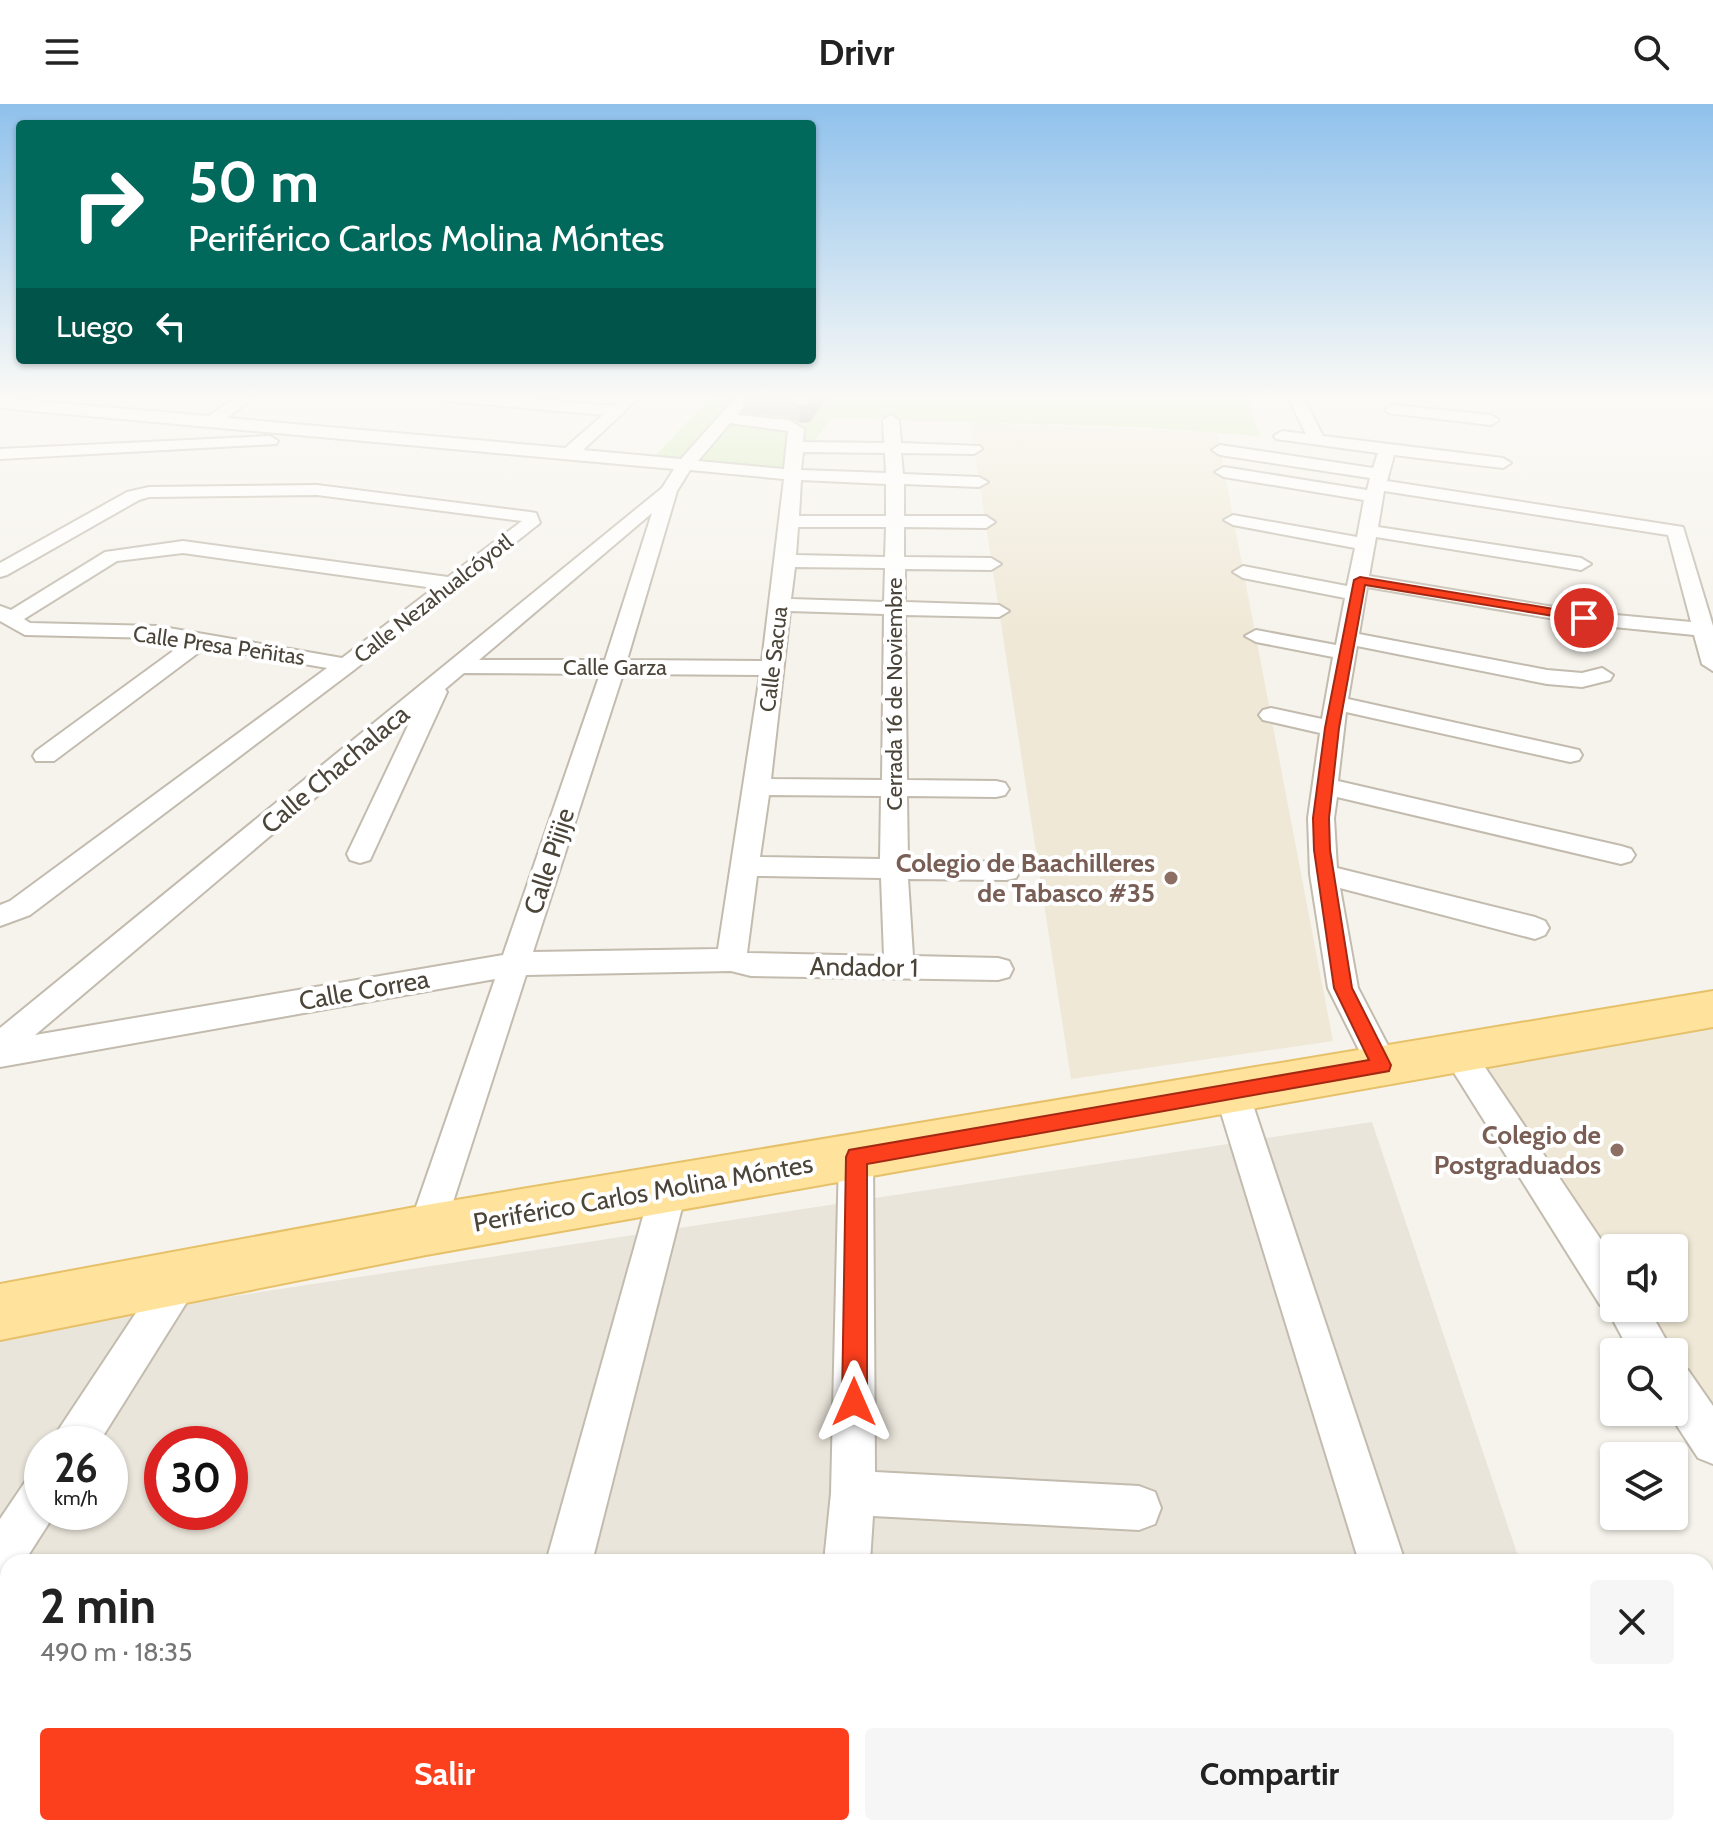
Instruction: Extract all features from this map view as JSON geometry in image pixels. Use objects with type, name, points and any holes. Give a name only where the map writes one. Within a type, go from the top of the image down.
[{"type":"main road","name":"Periférico Carlos Molina Móntes","points":[[0,1312],[426,1230],[1713,1009]]},
{"type":"street","points":[[668,491],[678,476]]},
{"type":"street","name":"Calle Sacua","points":[[731,960],[786,561],[791,476]]},
{"type":"street","points":[[807,476],[979,482]]},
{"type":"street","name":"Cerrada 16 de Noviembre","points":[[895,476],[894,868],[899,968]]},
{"type":"street","points":[[1380,476],[1334,715],[1321,818],[1324,874],[1343,988],[1382,1065]]},
{"type":"street","points":[[1405,476],[1676,531],[1713,664]]},
{"type":"street","name":"Calle Nezahualcóyotl","points":[[0,571],[133,496],[149,492],[317,490],[530,517],[531,523],[20,908],[0,916]]},
{"type":"street","name":"Calle Pijije","points":[[426,1230],[614,666],[668,491]]},
{"type":"street","name":"Calle Chachalaca","points":[[0,1046],[668,491]]},
{"type":"street","points":[[1233,520],[1581,564]]},
{"type":"street","points":[[789,521],[986,522]]},
{"type":"street","points":[[5,615],[112,556],[183,547],[452,584]]},
{"type":"street","points":[[786,561],[991,564]]},
{"type":"street","points":[[1243,572],[1584,618],[1701,629]]},
{"type":"street","points":[[780,605],[999,611]]},
{"type":"street","name":"Calle Presa Peñitas","points":[[5,615],[25,629],[157,632],[346,665]]},
{"type":"street","points":[[1256,636],[1346,646],[1547,677],[1582,680],[1602,675]]},
{"type":"street","points":[[45,756],[202,640]]},
{"type":"street","name":"Calle Garza","points":[[450,674],[614,666],[771,668]]},
{"type":"street","points":[[360,854],[450,674]]},
{"type":"street","points":[[1271,715],[1334,715],[1570,755]]},
{"type":"street","points":[[1325,786],[1621,855]]},
{"type":"street","points":[[757,787],[996,789]]},
{"type":"street","points":[[746,866],[1006,871]]},
{"type":"street","points":[[1324,874],[1535,928]]},
{"type":"street","name":"Calle Correa","points":[[0,1054],[514,964],[731,960]]},
{"type":"street","name":"Andador 1","points":[[731,960],[742,964],[998,969]]},
{"type":"street","points":[[1457,1051],[1600,1271]]},
{"type":"street","points":[[1232,1093],[1379,1554]]},
{"type":"street","points":[[848,1554],[853,1493],[856,1157]]},
{"type":"street","points":[[571,1554],[669,1188]]},
{"type":"street","points":[[86,1426],[182,1276]]},
{"type":"street","points":[[1688,1405],[1713,1443]]},
{"type":"street","points":[[853,1493],[1139,1508]]},
{"type":"street","points":[[3,1554],[24,1522]]},
{"type":"shaded area","name":"Colegio de Baachilleres de Tabasco #35","points":[[978,476],[1225,476],[1333,1041],[1071,1079]]},
{"type":"shaded area","name":"Colegio de Postgraduados","points":[[1713,1009],[1713,1443],[1688,1405],[1688,1338],[1644,1338],[1634,1322],[1688,1322],[1688,1234],[1600,1234],[1600,1271],[1457,1051]]},
{"type":"shaded area","points":[[1372,1122],[1517,1554],[0,1554],[0,1332]]},
{"type":"place","name":"Colegio de Baachilleres de Tabasco #35","points":[[1171,878]]},
{"type":"place","name":"Colegio de Postgraduados","points":[[1617,1150]]},
{"type":"route","points":[[854,1402],[856,1157],[1382,1065],[1343,988],[1322,850],[1321,818],[1332,728],[1360,580],[1584,618]]}]
